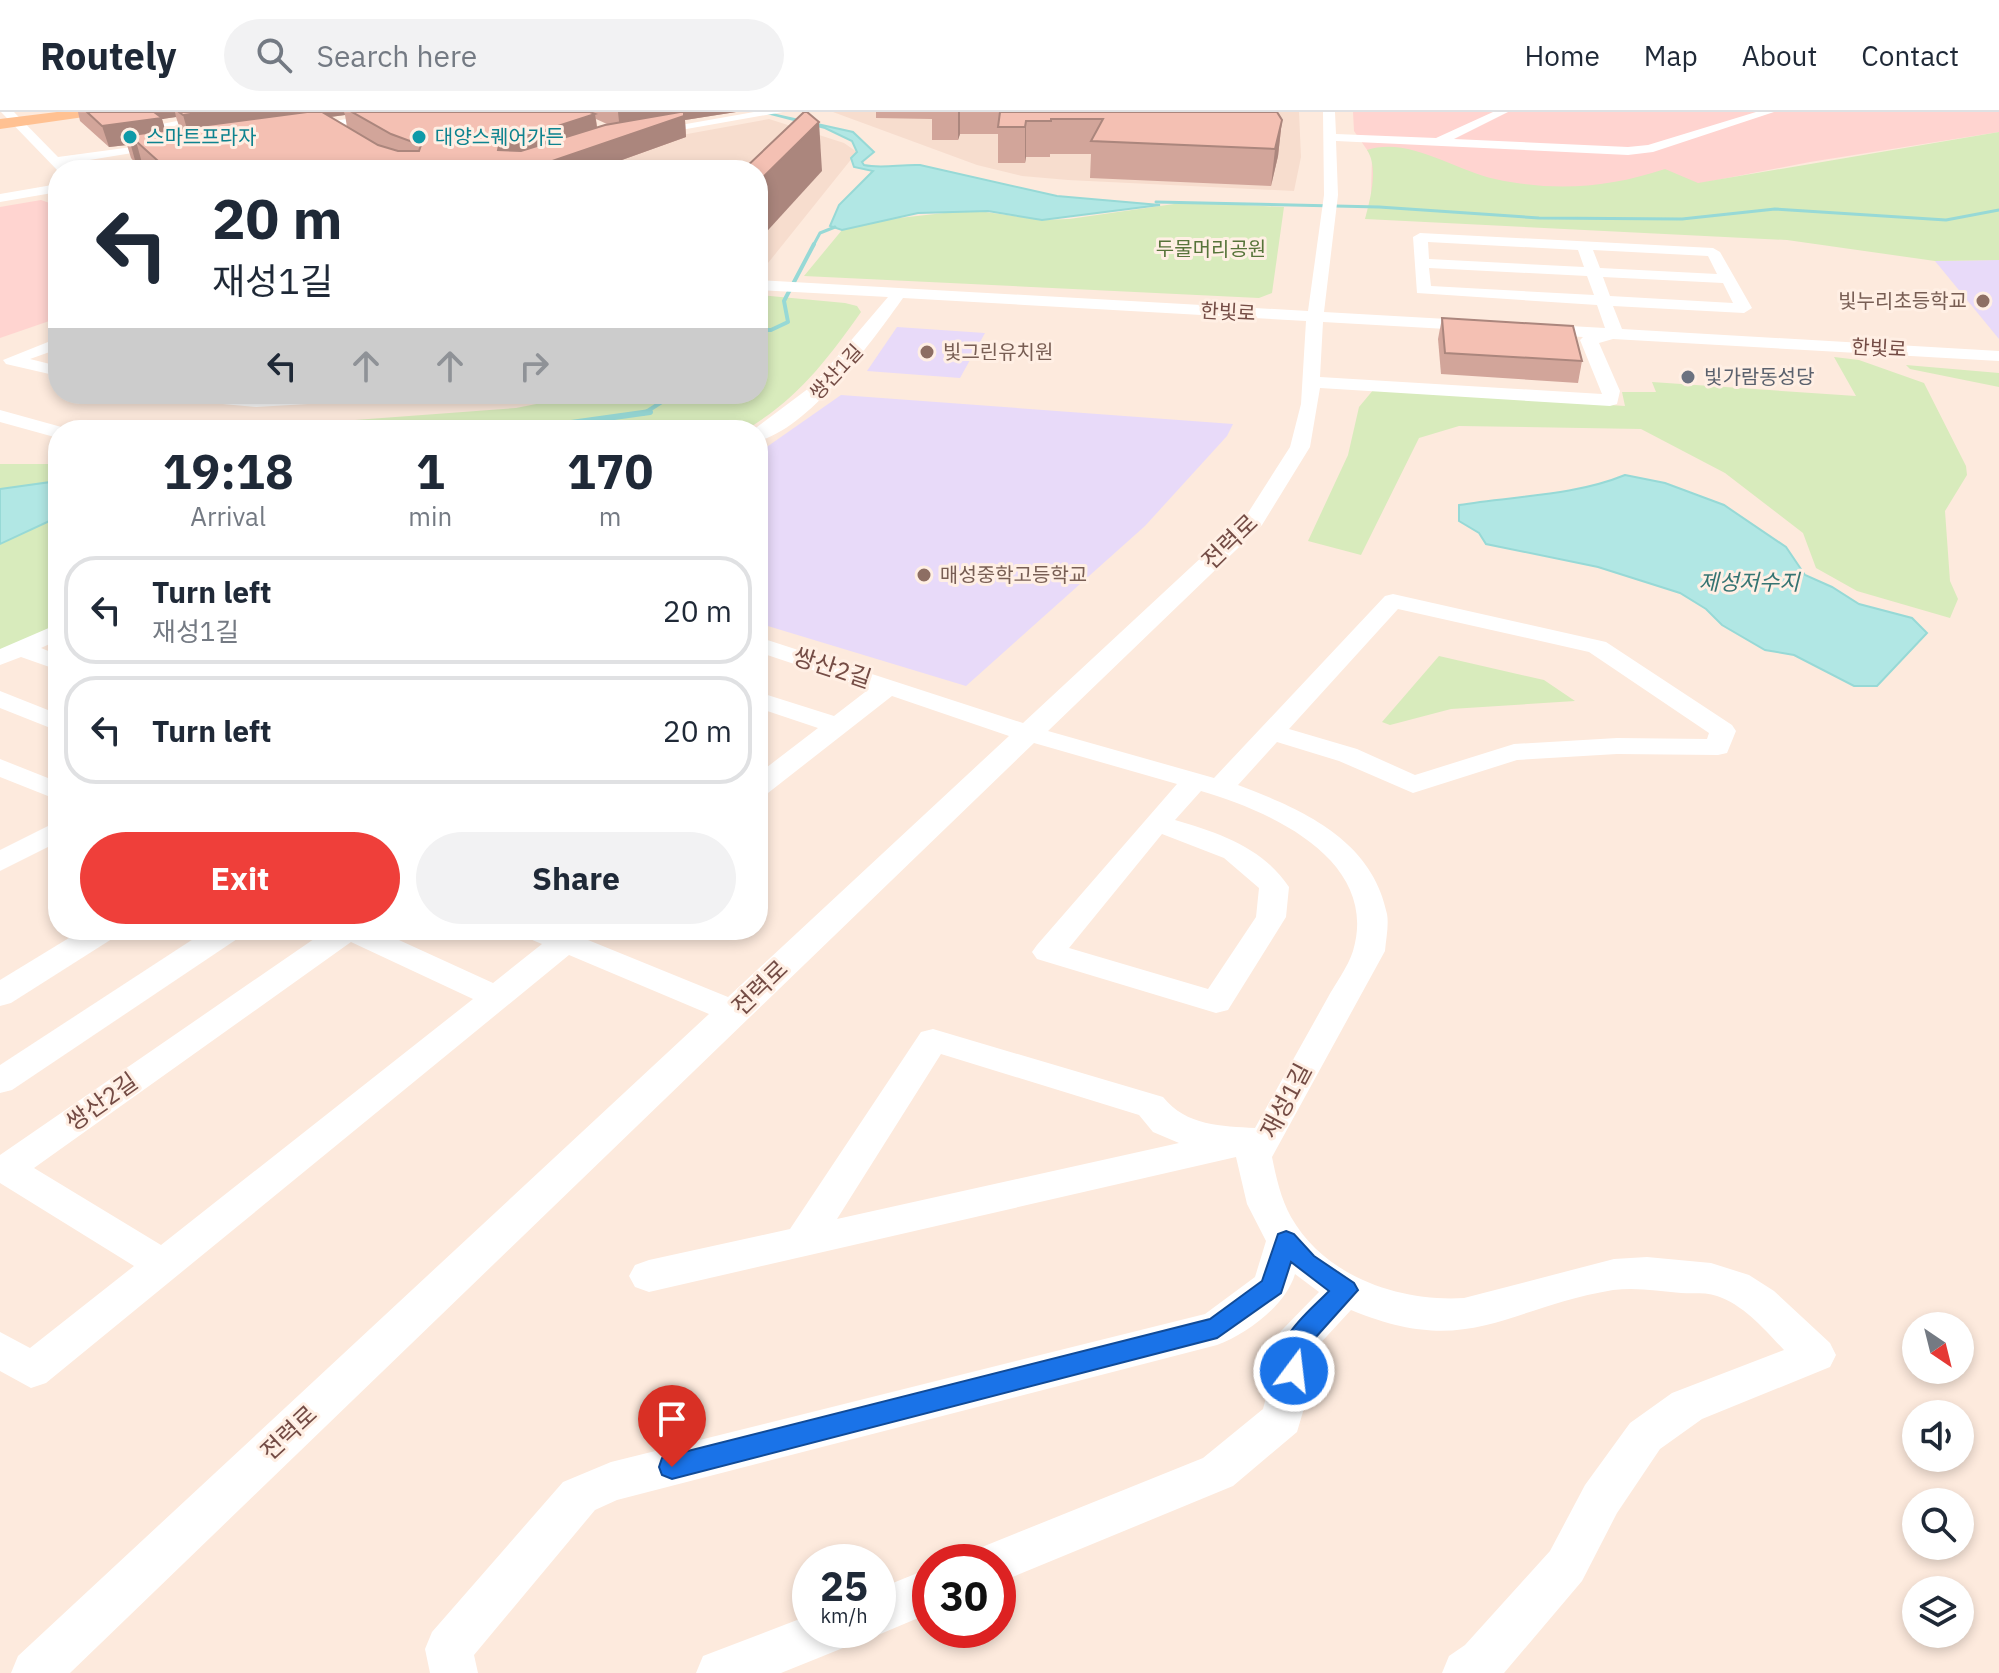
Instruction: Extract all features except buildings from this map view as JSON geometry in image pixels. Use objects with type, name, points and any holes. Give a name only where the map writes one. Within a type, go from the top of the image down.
[{"type":"main road","points":[[7,119],[56,112]]},
{"type":"main road","points":[[7,119],[91,112]]},
{"type":"street","points":[[187,144],[163,125],[242,112]]},
{"type":"street","points":[[282,130],[412,112]]},
{"type":"street","points":[[632,135],[777,112]]},
{"type":"street","points":[[1329,112],[1332,137],[1628,151],[1649,149],[1768,112]]},
{"type":"street","points":[[1436,143],[1502,112]]},
{"type":"street","points":[[7,119],[53,160]]},
{"type":"street","points":[[328,124],[345,134]]},
{"type":"street","name":"전력로","points":[[35,1673],[1254,520],[1300,447],[1311,382],[1315,317],[1329,219],[1332,137]]},
{"type":"street","points":[[95,160],[206,141]]},
{"type":"street","points":[[0,198],[48,190]]},
{"type":"street","points":[[1420,237],[1584,245],[1713,252],[1744,308],[1423,290],[1420,237]]},
{"type":"street","points":[[1311,382],[1606,401],[1612,397],[1611,391],[1589,340],[1615,333],[1584,245]]},
{"type":"street","points":[[1422,263],[1728,279]]},
{"type":"street","name":"한빛로","points":[[768,286],[1999,356]]},
{"type":"street","name":"쌍산1길","points":[[768,428],[823,390],[849,362],[899,293]]},
{"type":"street","points":[[0,350],[48,333]]},
{"type":"street","points":[[48,347],[12,360],[48,369]]},
{"type":"street","points":[[0,416],[48,429]]},
{"type":"street","points":[[1156,823],[1235,849],[1255,862],[1274,887],[1271,917],[1216,1002],[1048,952],[1156,823],[1272,732],[1393,601],[1597,647],[1723,731],[1718,747],[1604,746],[1514,752],[1413,785],[1348,755],[1272,732]]},
{"type":"street","points":[[10,654],[48,636]]},
{"type":"street","name":"쌍산2길","points":[[768,647],[888,687]]},
{"type":"street","points":[[10,654],[48,661]]},
{"type":"street","name":"재성1길","points":[[888,687],[1027,733],[1208,785],[1282,812],[1336,846],[1358,875],[1372,915],[1369,951],[1262,1147],[1251,1140]]},
{"type":"street","name":"쌍산2길","points":[[768,779],[888,687]]},
{"type":"street","points":[[0,699],[48,719]]},
{"type":"street","points":[[768,703],[835,725]]},
{"type":"street","points":[[0,767],[48,788]]},
{"type":"street","points":[[0,862],[48,836]]},
{"type":"street","points":[[0,995],[88,940]]},
{"type":"street","points":[[0,1081],[214,940]]},
{"type":"street","name":"쌍산2길","points":[[161,1264],[3,1168],[334,940]]},
{"type":"street","name":"쌍산2길","points":[[371,940],[496,997]]},
{"type":"street","points":[[0,1349],[31,1371],[496,997],[554,940]]},
{"type":"street","points":[[573,940],[735,1012]]},
{"type":"street","points":[[801,1243],[933,1040],[1151,1106],[1167,1125],[1204,1136],[1251,1140]]},
{"type":"street","points":[[1156,1164],[1167,1125]]},
{"type":"street","points":[[649,1276],[1156,1164],[1251,1140]]},
{"type":"street","name":"재성1길","points":[[1251,1140],[1263,1203],[1286,1240],[1306,1263],[1346,1290],[1394,1310],[1443,1319],[1492,1312],[1583,1282],[1636,1273],[1718,1280],[1744,1289],[1816,1355],[1687,1406],[1645,1436],[1601,1499],[1566,1566],[1482,1662],[1466,1673]]},
{"type":"street","points":[[454,1673],[449,1649],[579,1496],[611,1482],[1217,1328],[1272,1286],[1286,1240]]},
{"type":"street","points":[[1016,1555],[1218,1472],[1282,1419],[1294,1371],[1295,1343],[1346,1290]]},
{"type":"street","points":[[720,1673],[792,1645]]},
{"type":"shaded area","points":[[833,112],[1299,112],[1301,157],[1294,191],[1022,176],[977,165]]},
{"type":"shaded area","points":[[1353,112],[1999,112],[1999,132],[1810,162],[1615,200],[1371,195],[1372,157],[1354,131]]},
{"type":"shaded area","points":[[769,119],[844,143],[857,152],[768,263],[768,160],[573,160],[649,141]]},
{"type":"shaded area","points":[[41,200],[48,202],[48,321],[0,338],[0,207]]},
{"type":"shaded area","name":"빛누리초등학교","points":[[1999,260],[1999,339],[1935,261]]},
{"type":"shaded area","name":"빛그린유치원","points":[[897,327],[985,333],[960,378],[867,371]]},
{"type":"shaded area","name":"매성중학고등학교","points":[[841,395],[1233,424],[1227,436],[1145,526],[966,686],[768,626],[768,446]]},
{"type":"green space","points":[[1999,132],[1999,260],[1935,261],[1787,240],[1365,219],[1373,175],[1367,150],[1383,147],[1415,151],[1495,179],[1560,187],[1602,184],[1665,169],[1698,183]]},
{"type":"green space","name":"두물머리공원","points":[[1188,202],[1284,207],[1272,293],[1259,298],[804,276],[842,230],[881,220],[971,210],[1042,220],[1069,219]]},
{"type":"green space","points":[[768,296],[845,303],[857,306],[861,312],[810,378],[761,420],[355,420],[536,404],[768,404]]},
{"type":"green space","points":[[1834,357],[1859,360],[1924,383],[1966,466],[1967,475],[1945,511],[1950,581],[1958,599],[1950,618],[1857,591],[1816,568],[1803,533],[1725,473],[1641,429],[1459,426],[1419,438],[1361,555],[1308,541],[1348,455],[1359,407],[1374,389],[1625,406],[1622,392],[1656,392],[1652,382],[1856,396]]},
{"type":"green space","points":[[1906,365],[1999,373],[1999,387],[1910,369]]},
{"type":"green space","points":[[0,464],[48,464],[48,629],[0,651]]},
{"type":"green space","points":[[1439,656],[1544,680],[1575,701],[1451,709],[1390,725],[1382,722]]},
{"type":"water","points":[[763,112],[853,132],[874,152],[862,162],[864,165],[920,165],[1057,196],[1160,205],[1042,220],[988,211],[918,213],[842,230],[830,226],[839,205],[873,171],[854,167],[851,158],[857,152],[852,141],[825,128]]},
{"type":"water","name":"제성저수지","points":[[1625,475],[1665,483],[1724,505],[1786,547],[1805,575],[1859,604],[1912,618],[1927,633],[1877,686],[1854,686],[1794,655],[1765,650],[1722,625],[1706,609],[1680,593],[1598,567],[1486,544],[1479,533],[1459,521],[1459,505],[1564,491]]},
{"type":"water","points":[[48,482],[48,522],[0,544],[0,489]]},
{"type":"waterway","points":[[1156,202],[1379,207],[1539,218],[1682,219],[1775,209],[1946,220],[1999,210]]},
{"type":"waterway","points":[[813,246],[820,233],[835,227]]},
{"type":"waterway","points":[[768,330],[788,322],[784,301],[814,244]]},
{"type":"waterway","points":[[645,413],[658,404]]},
{"type":"waterway","points":[[645,413],[650,412]]},
{"type":"waterway","points":[[593,420],[645,413]]},
{"type":"place","name":"스마트프라자","points":[[130,137]]},
{"type":"place","name":"대양스퀘어가든","points":[[419,137]]},
{"type":"place","name":"빛누리초등학교","points":[[1983,301]]},
{"type":"place","name":"빛그린유치원","points":[[927,352]]},
{"type":"place","name":"빛가람동성당","points":[[1688,377]]},
{"type":"place","name":"매성중학고등학교","points":[[924,575]]},
{"type":"route","points":[[672,1467],[1217,1328],[1272,1286],[1286,1240],[1306,1263],[1346,1290],[1295,1343],[1294,1371]]}]
